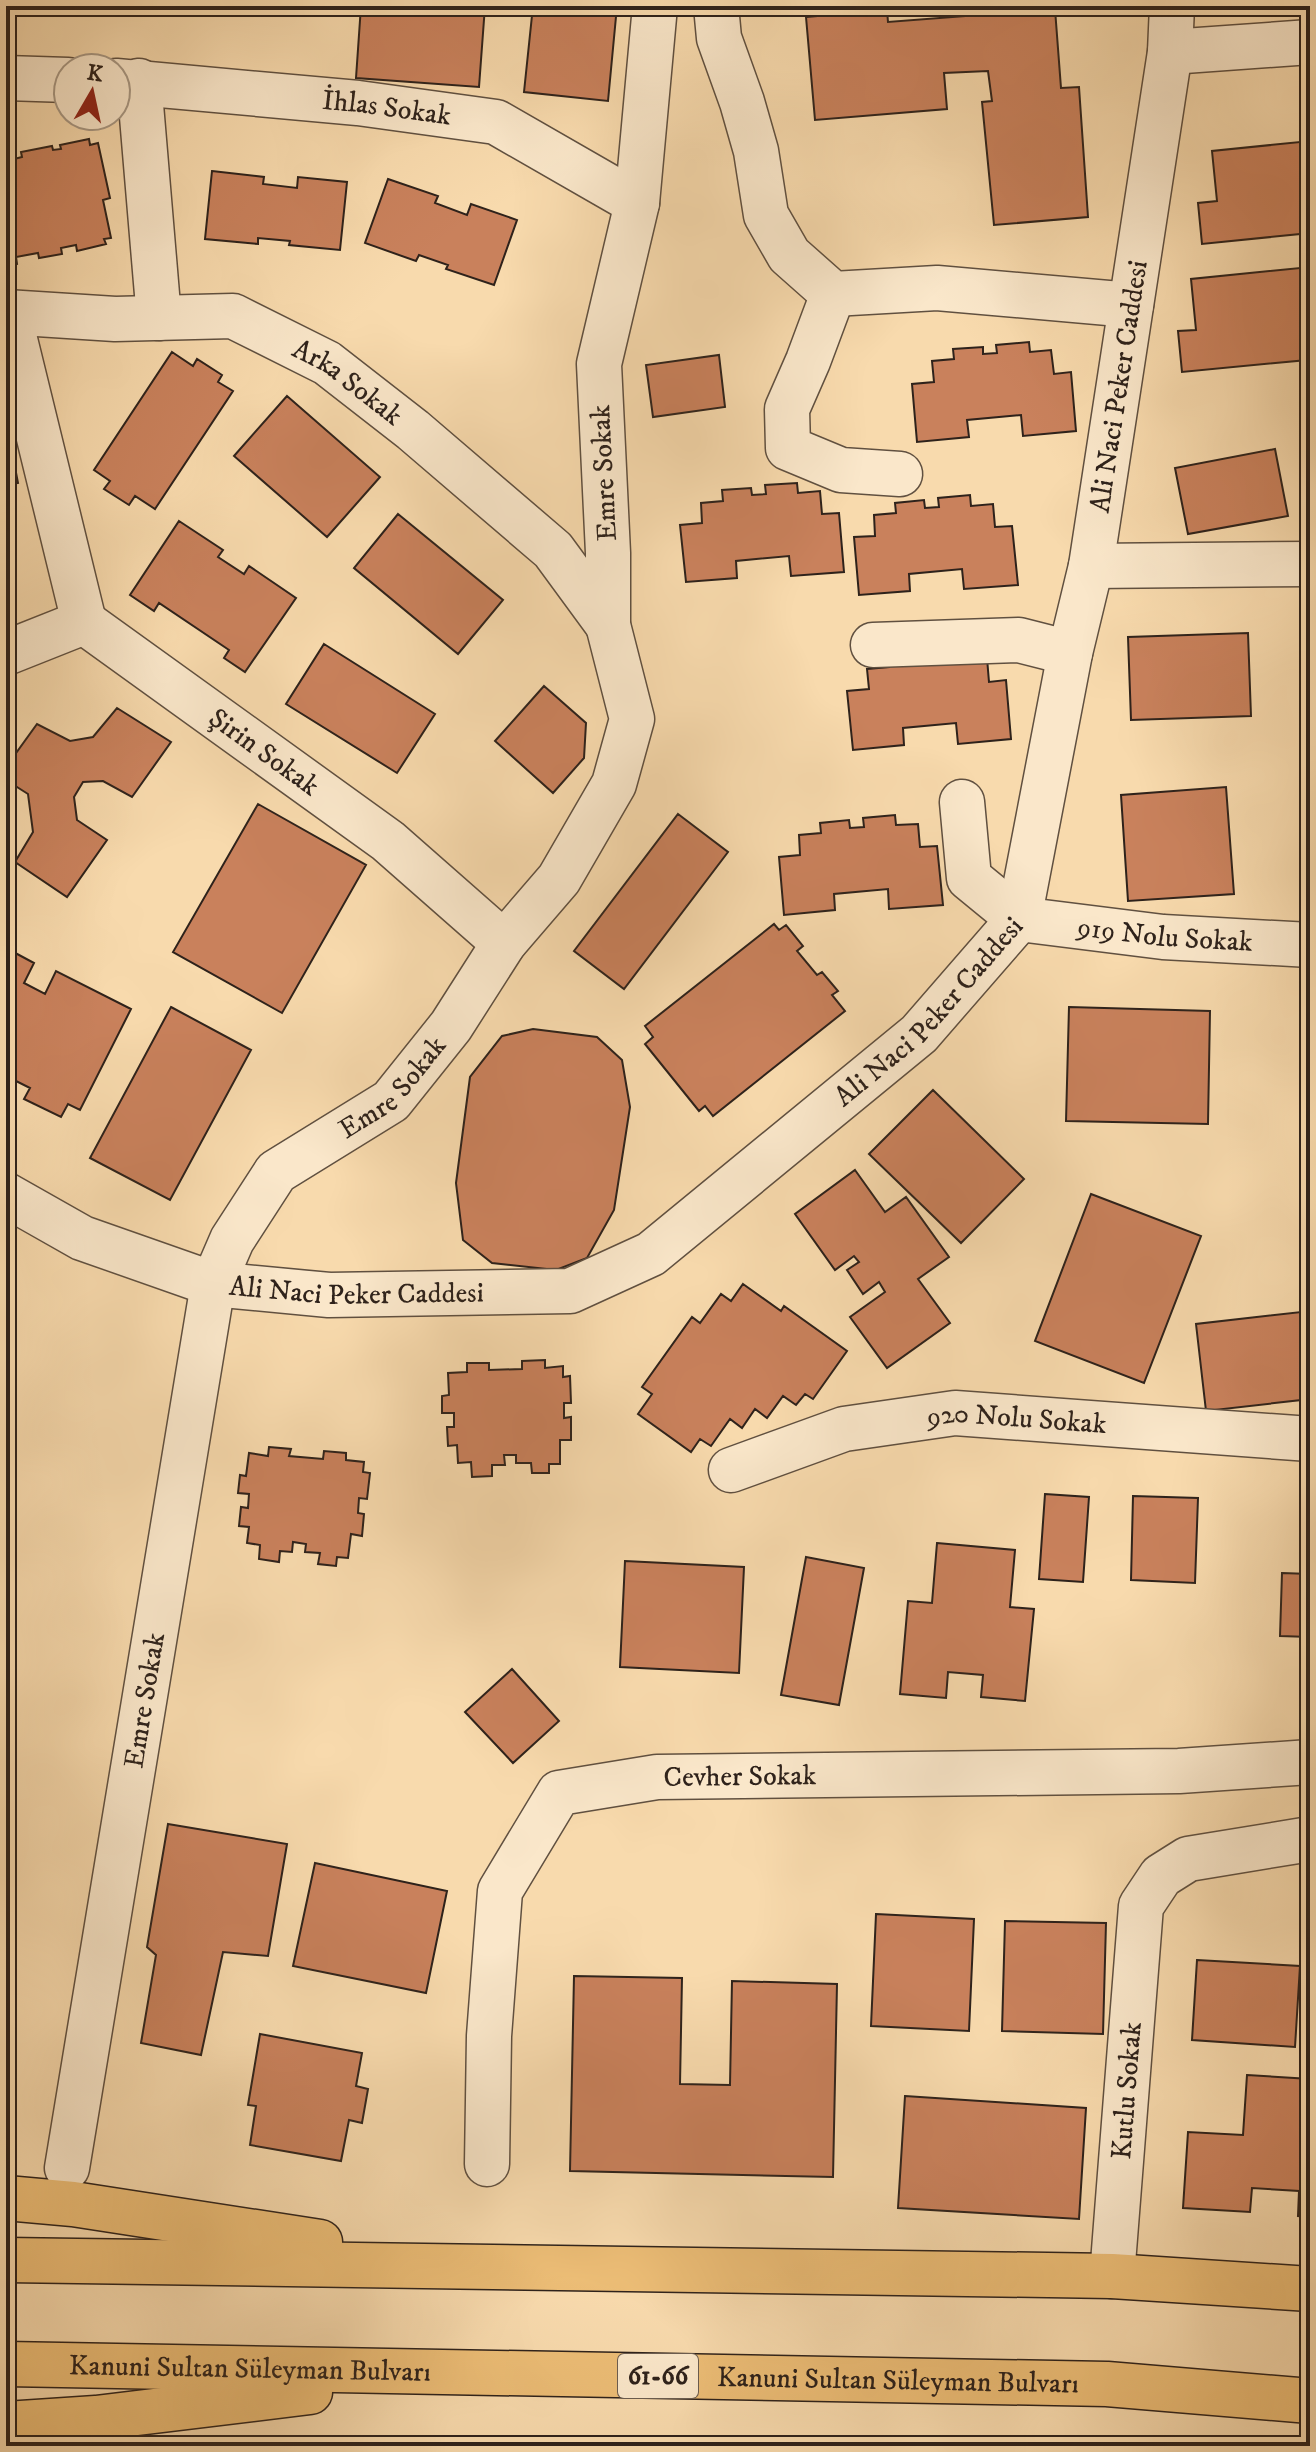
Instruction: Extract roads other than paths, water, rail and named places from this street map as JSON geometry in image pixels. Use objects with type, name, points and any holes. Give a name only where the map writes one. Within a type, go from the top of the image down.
[{"type":"main road","points":[[6,2198],[73,2204],[484,2267]]},
{"type":"main road","points":[[6,2260],[1112,2276],[1310,2289]]},
{"type":"main road","name":"Kanuni Sultan Süleyman Bulvarı","points":[[6,2364],[1107,2384],[1310,2401]]},
{"type":"main road","name":"61-66","points":[[6,2424],[96,2418],[471,2373]]},
{"type":"street","name":"Emre Sokak","points":[[67,2168],[213,1284],[232,1240],[276,1172],[391,1101],[451,1026],[504,943],[559,879],[614,784],[632,719],[608,625],[608,553],[599,364],[637,203],[655,6]]},
{"type":"street","points":[[716,6],[719,38],[756,151],[766,215],[789,255],[833,294],[937,288],[1118,303]]},
{"type":"street","name":"Ali Naci Peker Caddesi","points":[[6,1195],[82,1238],[213,1284],[329,1295],[570,1291],[651,1254],[919,1034],[1019,919],[1070,653],[1091,566],[1118,303],[1170,52],[1172,6]]},
{"type":"street","points":[[1170,52],[1310,42]]},
{"type":"street","points":[[6,78],[52,79]]},
{"type":"street","name":"İhlas Sokak","points":[[132,81],[358,103],[496,122],[637,203]]},
{"type":"street","points":[[132,118],[159,318]]},
{"type":"street","points":[[833,294],[787,409],[788,448],[841,470],[900,474]]},
{"type":"street","points":[[6,653],[84,622],[7,312]]},
{"type":"street","name":"Arka Sokak","points":[[7,312],[115,319],[233,316],[327,363],[413,430],[553,550],[608,625]]},
{"type":"street","points":[[1091,566],[1310,564]]},
{"type":"street","name":"Şirin Sokak","points":[[84,622],[388,841],[504,943]]},
{"type":"street","points":[[873,645],[1019,640],[1070,653]]},
{"type":"street","points":[[962,802],[969,878],[1019,919]]},
{"type":"street","name":"919 Nolu Sokak","points":[[1019,919],[1163,937],[1310,945]]},
{"type":"street","name":"920 Nolu Sokak","points":[[731,1470],[844,1429],[955,1413],[1310,1439]]},
{"type":"street","name":"Cevher Sokak","points":[[487,2164],[489,2036],[500,1891],[559,1793],[657,1777],[1179,1771],[1310,1762]]},
{"type":"street","name":"Kutlu Sokak","points":[[1112,2276],[1141,1906],[1161,1876],[1188,1859],[1310,1839]]}]
